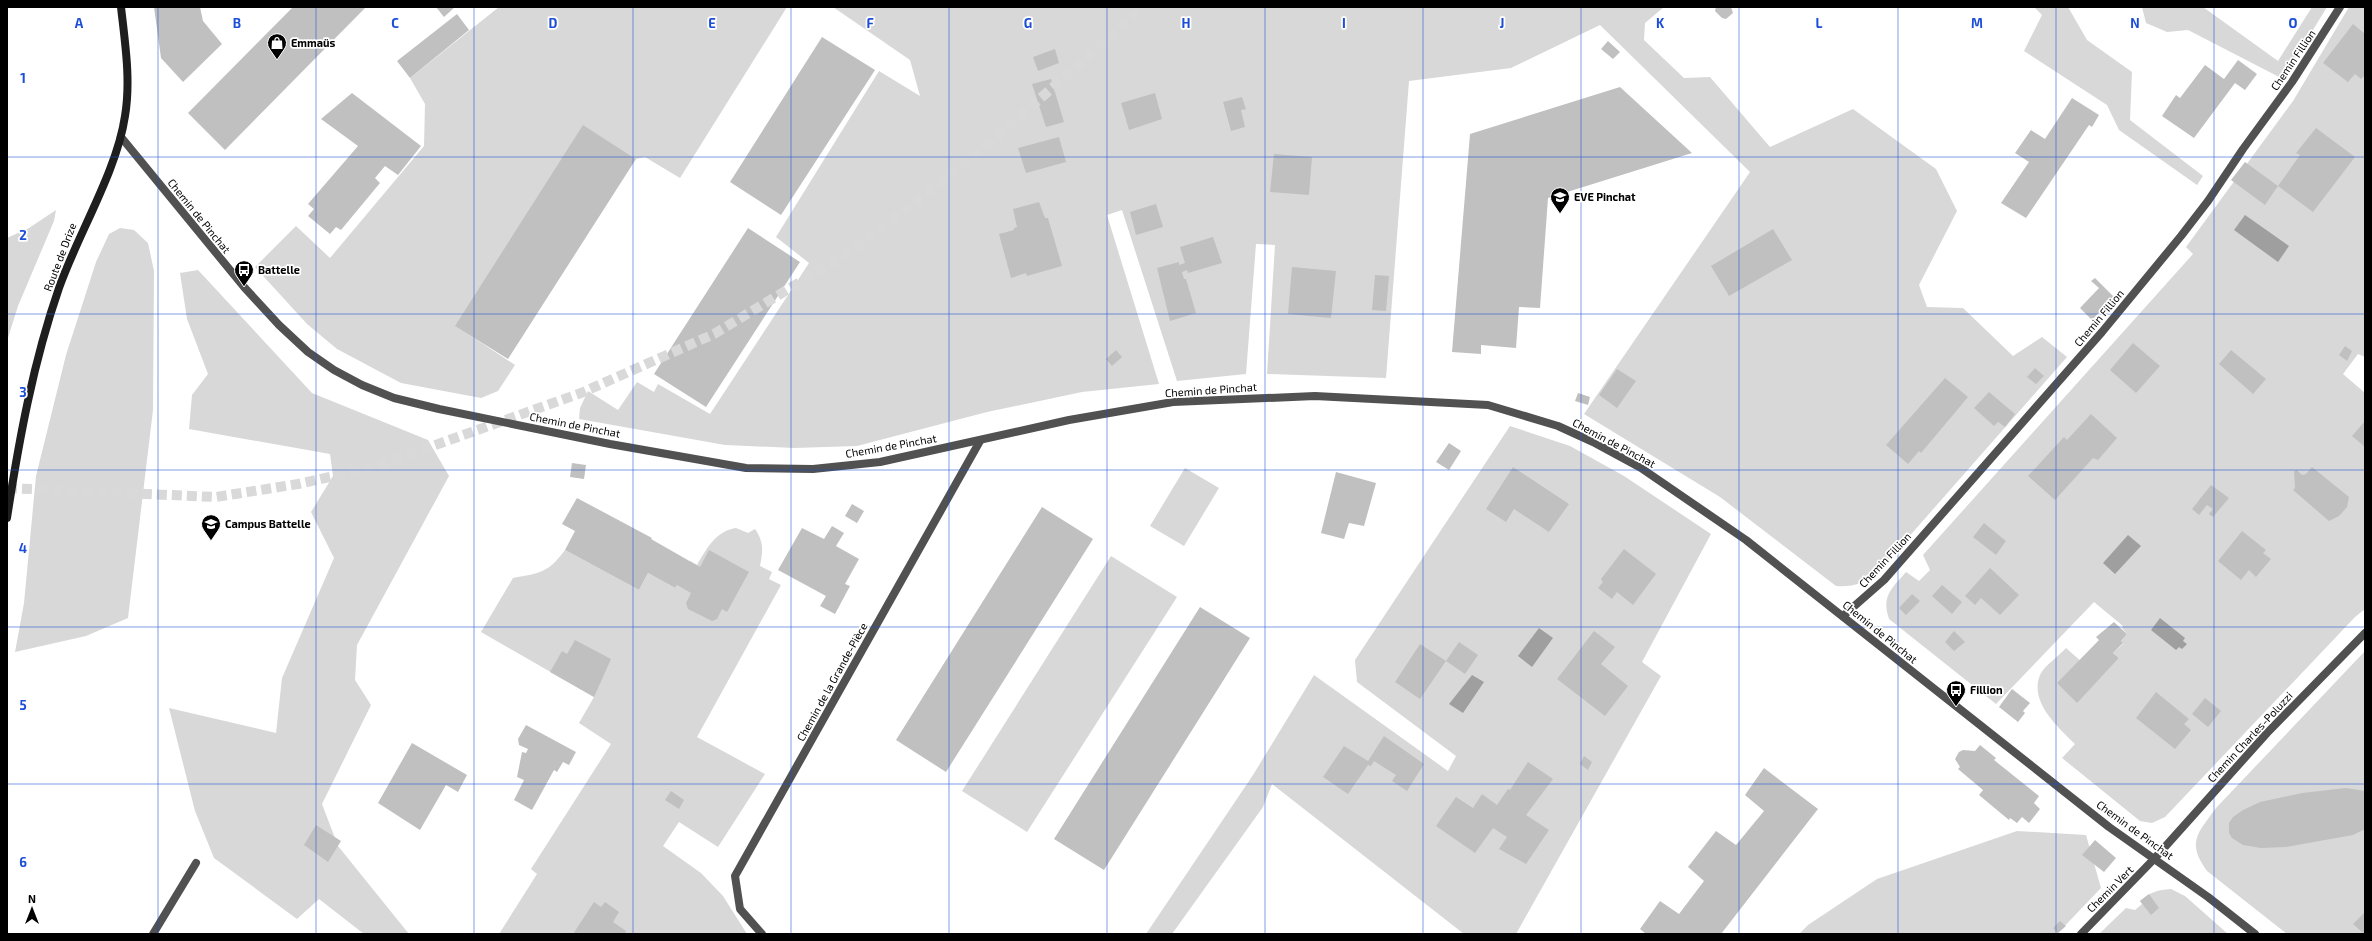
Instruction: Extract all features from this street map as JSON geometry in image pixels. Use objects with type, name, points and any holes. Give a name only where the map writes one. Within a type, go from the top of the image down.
[{"type":"main road","name":"Route de Drize","points":[[7,518],[20,436],[47,328],[65,273],[121,137],[125,116],[127,80],[121,7]]},
{"type":"street","name":"Chemin Fillion","points":[[1843,616],[1884,580],[2102,332],[2208,201],[2242,149],[2292,82],[2340,7]]},
{"type":"street","name":"Chemin de Pinchat","points":[[121,137],[225,264],[279,325],[308,352],[334,370],[382,393],[445,411],[610,444],[746,468],[813,469],[867,463],[980,441],[1069,420],[1173,402],[1315,396],[1488,405],[1558,426],[1594,442],[1641,468],[1752,545],[2102,822],[2155,858],[2255,934]]},
{"type":"street","name":"Chemin de la Grande-Pièce","points":[[762,934],[740,909],[735,876],[980,441]]},
{"type":"street","name":"Chemin Charles-Poluzzi","points":[[2155,858],[2267,733],[2365,633]]},
{"type":"street","name":"Chemin Vert","points":[[2081,934],[2155,858]]},
{"type":"street","points":[[153,934],[196,863]]},
{"type":"shaded area","points":[[499,7],[787,7],[680,178],[645,157],[636,159],[584,126],[456,326],[515,365],[498,391],[481,398],[401,383],[337,349],[307,324],[255,267],[296,226],[330,258],[424,146],[425,104],[410,78]]},
{"type":"shaded area","points":[[833,7],[1664,7],[1645,23],[1644,40],[1684,78],[1710,77],[1770,147],[1853,109],[1936,169],[1957,211],[1919,285],[1927,307],[1963,308],[2013,356],[2042,337],[2067,357],[1877,573],[1867,580],[1848,586],[1836,586],[1720,497],[1584,414],[1750,172],[1600,25],[1511,68],[1409,81],[1386,378],[1267,374],[1275,245],[1256,244],[1246,374],[1177,381],[1122,210],[1107,215],[1159,384],[1082,392],[987,412],[857,446],[794,448],[725,445],[579,419],[580,408],[588,391],[618,410],[637,382],[654,392],[658,384],[710,414],[809,263],[776,237],[879,71],[920,96],[910,60]]},
{"type":"shaded area","points":[[2034,7],[2068,7],[2087,40],[2132,72],[2130,120],[2203,176],[2197,185],[2119,130],[2107,105],[2024,51],[2042,15]]},
{"type":"shaded area","points":[[2142,7],[2203,7],[2278,61],[2312,7],[2327,7],[2283,79],[2188,30],[2167,32],[2146,23]]},
{"type":"shaded area","points":[[2349,7],[2365,7],[2365,357],[2358,354],[2343,374],[2365,393],[2365,609],[2355,617],[2165,817],[2152,823],[2140,821],[2062,758],[2075,744],[2047,713],[2038,695],[2040,675],[2066,648],[2100,678],[2119,658],[2113,653],[2123,644],[2121,641],[2127,634],[2122,628],[2123,626],[2094,602],[1996,704],[1889,619],[1886,604],[1887,598],[1892,588],[1906,572],[1919,581],[1930,570],[1923,555],[2193,254],[2186,247],[2293,101]]},
{"type":"shaded area","points":[[56,210],[54,221],[18,306],[7,341],[7,238],[29,228]]},
{"type":"shaded area","points":[[2245,215],[2289,246],[2278,262],[2234,230]]},
{"type":"shaded area","points":[[120,228],[134,230],[148,243],[154,271],[153,410],[128,618],[86,636],[15,652],[24,603],[36,476],[66,355],[96,262],[109,234]]},
{"type":"shaded area","points":[[198,270],[312,393],[428,440],[449,476],[357,645],[355,680],[371,705],[322,804],[338,846],[409,934],[364,934],[319,899],[297,919],[214,858],[195,811],[169,708],[276,733],[282,678],[334,558],[311,512],[333,476],[330,454],[189,429],[192,395],[208,374],[187,319],[180,273]]},
{"type":"shaded area","points":[[1510,426],[1570,446],[1624,476],[1711,534],[1642,662],[1661,676],[1516,934],[1464,934],[1272,784],[1263,807],[1172,934],[1146,934],[1253,775],[1314,675],[1448,771],[1456,756],[1357,682],[1355,660]]},
{"type":"shaded area","points":[[1185,468],[1219,488],[1184,546],[1150,526]]},
{"type":"shaded area","points":[[736,528],[748,533],[755,529],[760,538],[762,547],[760,566],[772,572],[769,579],[781,585],[697,737],[765,774],[718,847],[679,822],[663,846],[701,873],[723,896],[747,934],[499,934],[537,874],[531,869],[611,744],[579,723],[594,697],[481,632],[513,578],[543,571],[554,563],[565,550],[639,590],[648,573],[675,588],[690,561],[697,565],[713,541],[723,533]]},
{"type":"shaded area","points":[[2128,535],[2141,546],[2115,574],[2103,563]]},
{"type":"shaded area","points":[[1111,556],[1177,597],[1027,832],[962,791]]},
{"type":"shaded area","points":[[2160,618],[2185,638],[2183,641],[2187,644],[2182,649],[2179,647],[2176,650],[2151,630]]},
{"type":"shaded area","points":[[1539,628],[1553,638],[1532,667],[1518,656]]},
{"type":"shaded area","points":[[2365,651],[2365,934],[2287,934],[2207,871],[2197,852],[2197,838],[2204,824],[2216,808]]},
{"type":"shaded area","points":[[1472,675],[1484,682],[1463,713],[1449,704]]},
{"type":"shaded area","points":[[2017,831],[2086,835],[2101,888],[2057,934],[1799,934],[1808,925],[1877,879]]},
{"type":"shaded area","points":[[2171,889],[2185,896],[2228,934],[2099,934],[2126,908],[2135,910],[2142,904],[2140,901],[2147,895],[2158,891]]},
{"type":"building","points":[[154,7],[200,7],[203,21],[222,44],[183,82],[161,58]]},
{"type":"building","name":"Emmaüs","points":[[293,7],[366,7],[225,150],[188,113]]},
{"type":"building","points":[[436,7],[455,7],[444,17]]},
{"type":"building","points":[[1716,7],[1731,7],[1733,13],[1726,19],[1722,18],[1715,11]]},
{"type":"building","points":[[457,14],[469,30],[410,78],[397,61]]},
{"type":"building","points":[[2353,24],[2365,34],[2365,75],[2361,79],[2355,74],[2348,82],[2323,63]]},
{"type":"building","points":[[822,37],[875,70],[781,215],[730,182]]},
{"type":"building","points":[[1608,41],[1620,52],[1613,59],[1601,49]]},
{"type":"building","points":[[1055,49],[1059,63],[1038,71],[1033,57]]},
{"type":"building","points":[[2238,60],[2257,74],[2245,90],[2235,83],[2194,138],[2162,116],[2176,95],[2180,98],[2205,65],[2224,79]]},
{"type":"building","points":[[1051,79],[1064,122],[1046,127],[1032,84]]},
{"type":"building","points":[[1620,87],[1692,153],[1548,198],[1540,308],[1519,307],[1516,348],[1481,345],[1481,354],[1452,352],[1470,134]]},
{"type":"building","points":[[352,93],[421,146],[398,175],[385,166],[375,178],[380,183],[341,230],[336,227],[330,234],[308,216],[314,209],[308,204],[358,146],[321,119]]},
{"type":"building","points":[[1155,93],[1162,119],[1129,130],[1121,103]]},
{"type":"building","points":[[1242,97],[1246,109],[1241,110],[1245,127],[1231,131],[1223,102]]},
{"type":"building","points":[[2072,98],[2099,115],[2092,127],[2089,125],[2026,218],[2001,203],[2029,162],[2015,153],[2031,130],[2045,139]]},
{"type":"building","points":[[583,125],[636,159],[508,359],[455,326]]},
{"type":"building","points":[[2316,128],[2355,157],[2313,212],[2278,186],[2300,155],[2296,153]]},
{"type":"building","points":[[1059,137],[1066,162],[1026,173],[1018,148]]},
{"type":"building","points":[[1274,154],[1312,157],[1309,195],[1270,192]]},
{"type":"building","points":[[2245,162],[2278,186],[2265,205],[2231,180]]},
{"type":"building","points":[[1039,202],[1045,218],[1048,218],[1062,266],[1027,276],[1026,273],[1011,278],[999,234],[1014,230],[1014,228],[1017,227],[1013,209]]},
{"type":"building","points":[[1156,204],[1163,227],[1136,235],[1130,212]]},
{"type":"building","points":[[748,228],[800,262],[706,407],[654,374]]},
{"type":"building","points":[[1773,229],[1792,260],[1729,296],[1711,266]]},
{"type":"building","points":[[1213,237],[1222,263],[1188,273],[1187,270],[1182,272],[1184,279],[1186,279],[1196,313],[1170,321],[1157,268],[1179,262],[1179,265],[1185,263],[1180,247]]},
{"type":"building","points":[[1292,267],[1336,271],[1331,318],[1288,314]]},
{"type":"building","points":[[1375,275],[1389,276],[1386,311],[1372,310]]},
{"type":"building","points":[[2095,278],[2114,297],[2092,320],[2080,308],[2099,288],[2091,281]]},
{"type":"building","points":[[2133,343],[2160,366],[2136,393],[2110,370]]},
{"type":"building","points":[[2345,346],[2352,351],[2347,361],[2339,355]]},
{"type":"building","points":[[1116,350],[1122,357],[1112,366],[1106,359]]},
{"type":"building","points":[[2231,350],[2266,379],[2253,394],[2219,364]]},
{"type":"building","points":[[2035,368],[2044,376],[2036,384],[2027,377]]},
{"type":"building","points":[[1617,369],[1636,381],[1617,408],[1599,395]]},
{"type":"building","points":[[1945,378],[1968,397],[1921,453],[1919,451],[1908,464],[1886,445]]},
{"type":"building","points":[[1989,392],[2015,414],[2005,427],[1998,422],[1994,426],[1974,408]]},
{"type":"building","points":[[1578,393],[1590,397],[1588,405],[1575,401]]},
{"type":"building","points":[[2091,414],[2117,438],[2098,460],[2093,458],[2055,500],[2028,476],[2064,437],[2067,440]]},
{"type":"building","points":[[2365,421],[2365,447],[2352,436]]},
{"type":"building","points":[[1449,443],[1461,451],[1449,470],[1436,462]]},
{"type":"building","points":[[572,463],[586,465],[584,479],[570,477]]},
{"type":"building","points":[[1513,467],[1569,504],[1549,532],[1514,509],[1506,522],[1486,509]]},
{"type":"building","points":[[2312,467],[2349,497],[2347,507],[2339,516],[2329,521],[2293,490],[2295,488],[2294,471],[2297,470],[2302,475],[2306,474]]},
{"type":"building","points":[[1336,472],[1376,483],[1364,526],[1349,523],[1344,539],[1321,533]]},
{"type":"building","points":[[2211,485],[2229,498],[2213,517],[2209,514],[2213,509],[2207,505],[2199,515],[2192,509]]},
{"type":"building","points":[[577,498],[652,538],[651,539],[700,567],[709,550],[749,572],[727,612],[722,609],[717,619],[712,621],[688,609],[686,603],[691,593],[677,585],[675,588],[648,573],[639,590],[565,550],[575,531],[562,524]]},
{"type":"building","points":[[852,504],[864,511],[857,523],[845,516]]},
{"type":"building","points":[[1042,507],[1093,539],[946,772],[896,740]]},
{"type":"building","points":[[1984,523],[2006,541],[1996,555],[1973,537]]},
{"type":"building","points":[[832,526],[844,533],[836,546],[859,559],[845,584],[850,586],[835,614],[820,606],[826,596],[778,570],[802,528],[824,539]]},
{"type":"building","points":[[2242,531],[2266,550],[2263,553],[2271,559],[2256,577],[2249,570],[2241,580],[2218,561]]},
{"type":"building","points":[[1624,549],[1656,574],[1633,605],[1617,592],[1612,599],[1598,588],[1603,582],[1601,579]]},
{"type":"building","points":[[1990,568],[2019,595],[2000,615],[1981,598],[1975,605],[1965,596]]},
{"type":"building","points":[[1942,585],[1962,602],[1952,614],[1932,596]]},
{"type":"building","points":[[1912,594],[1920,601],[1906,615],[1899,608]]},
{"type":"building","points":[[1200,607],[1250,638],[1104,870],[1054,839]]},
{"type":"building","points":[[2114,622],[2127,634],[2121,641],[2123,643],[2113,653],[2119,658],[2077,703],[2057,683],[2099,640],[2096,637]]},
{"type":"building","points":[[1594,631],[1615,647],[1601,664],[1628,686],[1605,716],[1557,679]]},
{"type":"building","points":[[1954,631],[1965,642],[1954,651],[1945,642]]},
{"type":"building","points":[[575,640],[611,659],[594,697],[550,672],[562,651],[567,654]]},
{"type":"building","points":[[1459,642],[1478,655],[1465,674],[1446,661]]},
{"type":"building","points":[[1420,644],[1446,661],[1420,699],[1395,682]]},
{"type":"building","points":[[2012,689],[2030,703],[2023,711],[2025,713],[2018,722],[1999,707]]},
{"type":"building","points":[[2156,692],[2189,719],[2184,724],[2191,730],[2175,749],[2136,718]]},
{"type":"building","points":[[2205,698],[2221,711],[2208,727],[2192,714]]},
{"type":"building","points":[[526,725],[576,752],[569,765],[563,762],[557,772],[554,770],[532,810],[514,800],[524,780],[517,777],[522,752],[526,753],[528,749],[519,745],[518,739]]},
{"type":"building","points":[[1384,736],[1424,764],[1407,791],[1392,781],[1396,775],[1374,761],[1371,766],[1368,765],[1348,794],[1323,777],[1344,746],[1368,761]]},
{"type":"building","points":[[412,743],[467,775],[458,792],[446,785],[420,830],[378,803]]},
{"type":"building","points":[[1980,745],[1996,758],[1994,760],[2039,796],[2034,803],[2040,809],[2029,823],[2022,817],[2017,823],[2010,818],[2009,820],[1979,795],[1983,790],[1958,769],[1960,767],[1955,759],[1959,752],[1963,750],[1975,751]]},
{"type":"building","points":[[1584,756],[1592,762],[1588,770],[1580,764]]},
{"type":"building","points":[[1528,762],[1553,779],[1526,815],[1549,830],[1526,864],[1499,849],[1507,837],[1493,828],[1475,853],[1436,826],[1456,797],[1473,808],[1482,794],[1497,805],[1508,789],[1510,790]]},
{"type":"building","points":[[1764,768],[1818,809],[1721,934],[1646,934],[1640,929],[1660,901],[1679,914],[1704,881],[1688,867],[1716,831],[1736,845],[1764,811],[1745,795]]},
{"type":"building","points":[[2346,788],[2365,791],[2365,829],[2353,835],[2286,847],[2261,848],[2243,845],[2232,838],[2229,833],[2229,823],[2233,817],[2243,810],[2260,802],[2302,793]]},
{"type":"building","points":[[671,791],[684,800],[679,809],[665,800]]},
{"type":"building","points":[[316,825],[341,841],[328,862],[304,845]]},
{"type":"building","points":[[2095,840],[2116,858],[2104,872],[2082,855]]},
{"type":"building","points":[[2149,894],[2159,908],[2151,915],[2140,901]]},
{"type":"building","points":[[594,902],[601,907],[605,902],[619,912],[613,922],[626,931],[625,934],[573,934]]},
{"type":"building","points":[[2365,912],[2365,934],[2364,934],[2353,924]]},
{"type":"building","points":[[2060,921],[2066,926],[2058,933],[2053,928]]},
{"type":"tunnel","points":[[7,488],[216,497],[298,484],[371,468],[581,393],[714,334],[848,253],[968,162],[1144,7]]},
{"type":"place","name":"Emmaüs","points":[[277,60]]},
{"type":"place","name":"EVE Pinchat","points":[[1560,214]]},
{"type":"place","name":"Battelle","points":[[244,287]]},
{"type":"place","name":"Campus Battelle","points":[[211,541]]},
{"type":"place","name":"Fillion","points":[[1956,707]]}]
